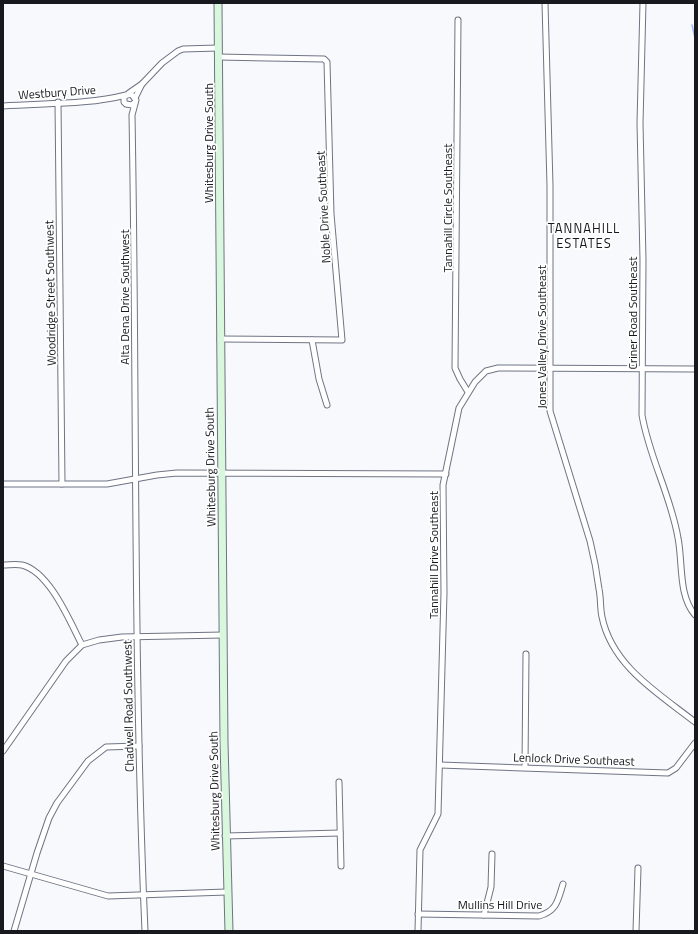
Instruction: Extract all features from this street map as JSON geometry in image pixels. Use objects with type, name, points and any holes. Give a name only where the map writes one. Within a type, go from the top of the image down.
[{"type":"main road","name":"Whitesburg Drive South","points":[[218,3],[225,836],[229,931]]},
{"type":"street","name":"Jones Valley Drive Southeast","points":[[545,3],[550,186],[550,411],[595,561],[602,617],[610,641],[620,657],[635,675],[695,722]]},
{"type":"street","name":"Criner Road Southeast","points":[[643,3],[640,123],[643,260],[642,415],[645,430],[674,517],[679,539],[686,600],[695,615]]},
{"type":"street","name":"Tannahill Circle Southeast","points":[[458,20],[455,368],[468,392]]},
{"type":"street","name":"Westbury Drive","points":[[3,106],[112,98],[128,94],[142,84],[162,63],[178,51],[183,49],[218,48]]},
{"type":"street","name":"Noble Drive Southeast","points":[[218,57],[324,58],[327,62],[332,214],[342,340],[220,339]]},
{"type":"street","name":"Westbury Drive","points":[[135,100],[142,84]]},
{"type":"street","points":[[128,94],[135,100],[132,105],[125,103],[128,94]]},
{"type":"street","name":"Westbury Drive","points":[[112,98],[125,103]]},
{"type":"street","name":"Alta Dena Drive Southwest","points":[[135,100],[132,115],[135,480]]},
{"type":"street","name":"Woodridge Street Southwest","points":[[58,102],[62,484]]},
{"type":"street","name":"Alta Dena Drive Southwest","points":[[125,103],[132,115]]},
{"type":"street","points":[[312,340],[319,379],[327,405]]},
{"type":"street","name":"Tannahill Drive Southeast","points":[[418,931],[420,850],[438,814],[444,593],[443,485],[459,408],[468,392],[486,371],[498,368],[695,369]]},
{"type":"street","points":[[3,484],[107,484],[135,480],[157,474],[177,473],[446,474]]},
{"type":"street","name":"Chadwell Road Southwest","points":[[135,480],[139,746],[145,931]]},
{"type":"street","points":[[3,565],[22,565],[37,574],[49,585],[82,646]]},
{"type":"street","points":[[3,751],[66,661],[82,646],[99,640],[137,637],[223,635]]},
{"type":"street","points":[[525,767],[526,654]]},
{"type":"street","name":"Lenlock Drive Southeast","points":[[440,765],[668,773],[676,768],[695,743]]},
{"type":"street","points":[[14,931],[49,818],[57,803],[88,761],[106,747],[139,746]]},
{"type":"street","points":[[339,782],[341,866]]},
{"type":"street","points":[[225,836],[340,833]]},
{"type":"street","points":[[484,915],[491,887],[492,854]]},
{"type":"street","points":[[3,866],[108,896],[227,892]]},
{"type":"street","points":[[636,931],[638,868]]},
{"type":"street","name":"Mullins Hill Drive","points":[[418,914],[539,916],[549,914],[556,904],[563,884]]},
{"type":"waterway","points":[[692,25],[695,38]]},
{"type":"district","name":"TANNAHILL ESTATES","points":[[584,236]]}]
